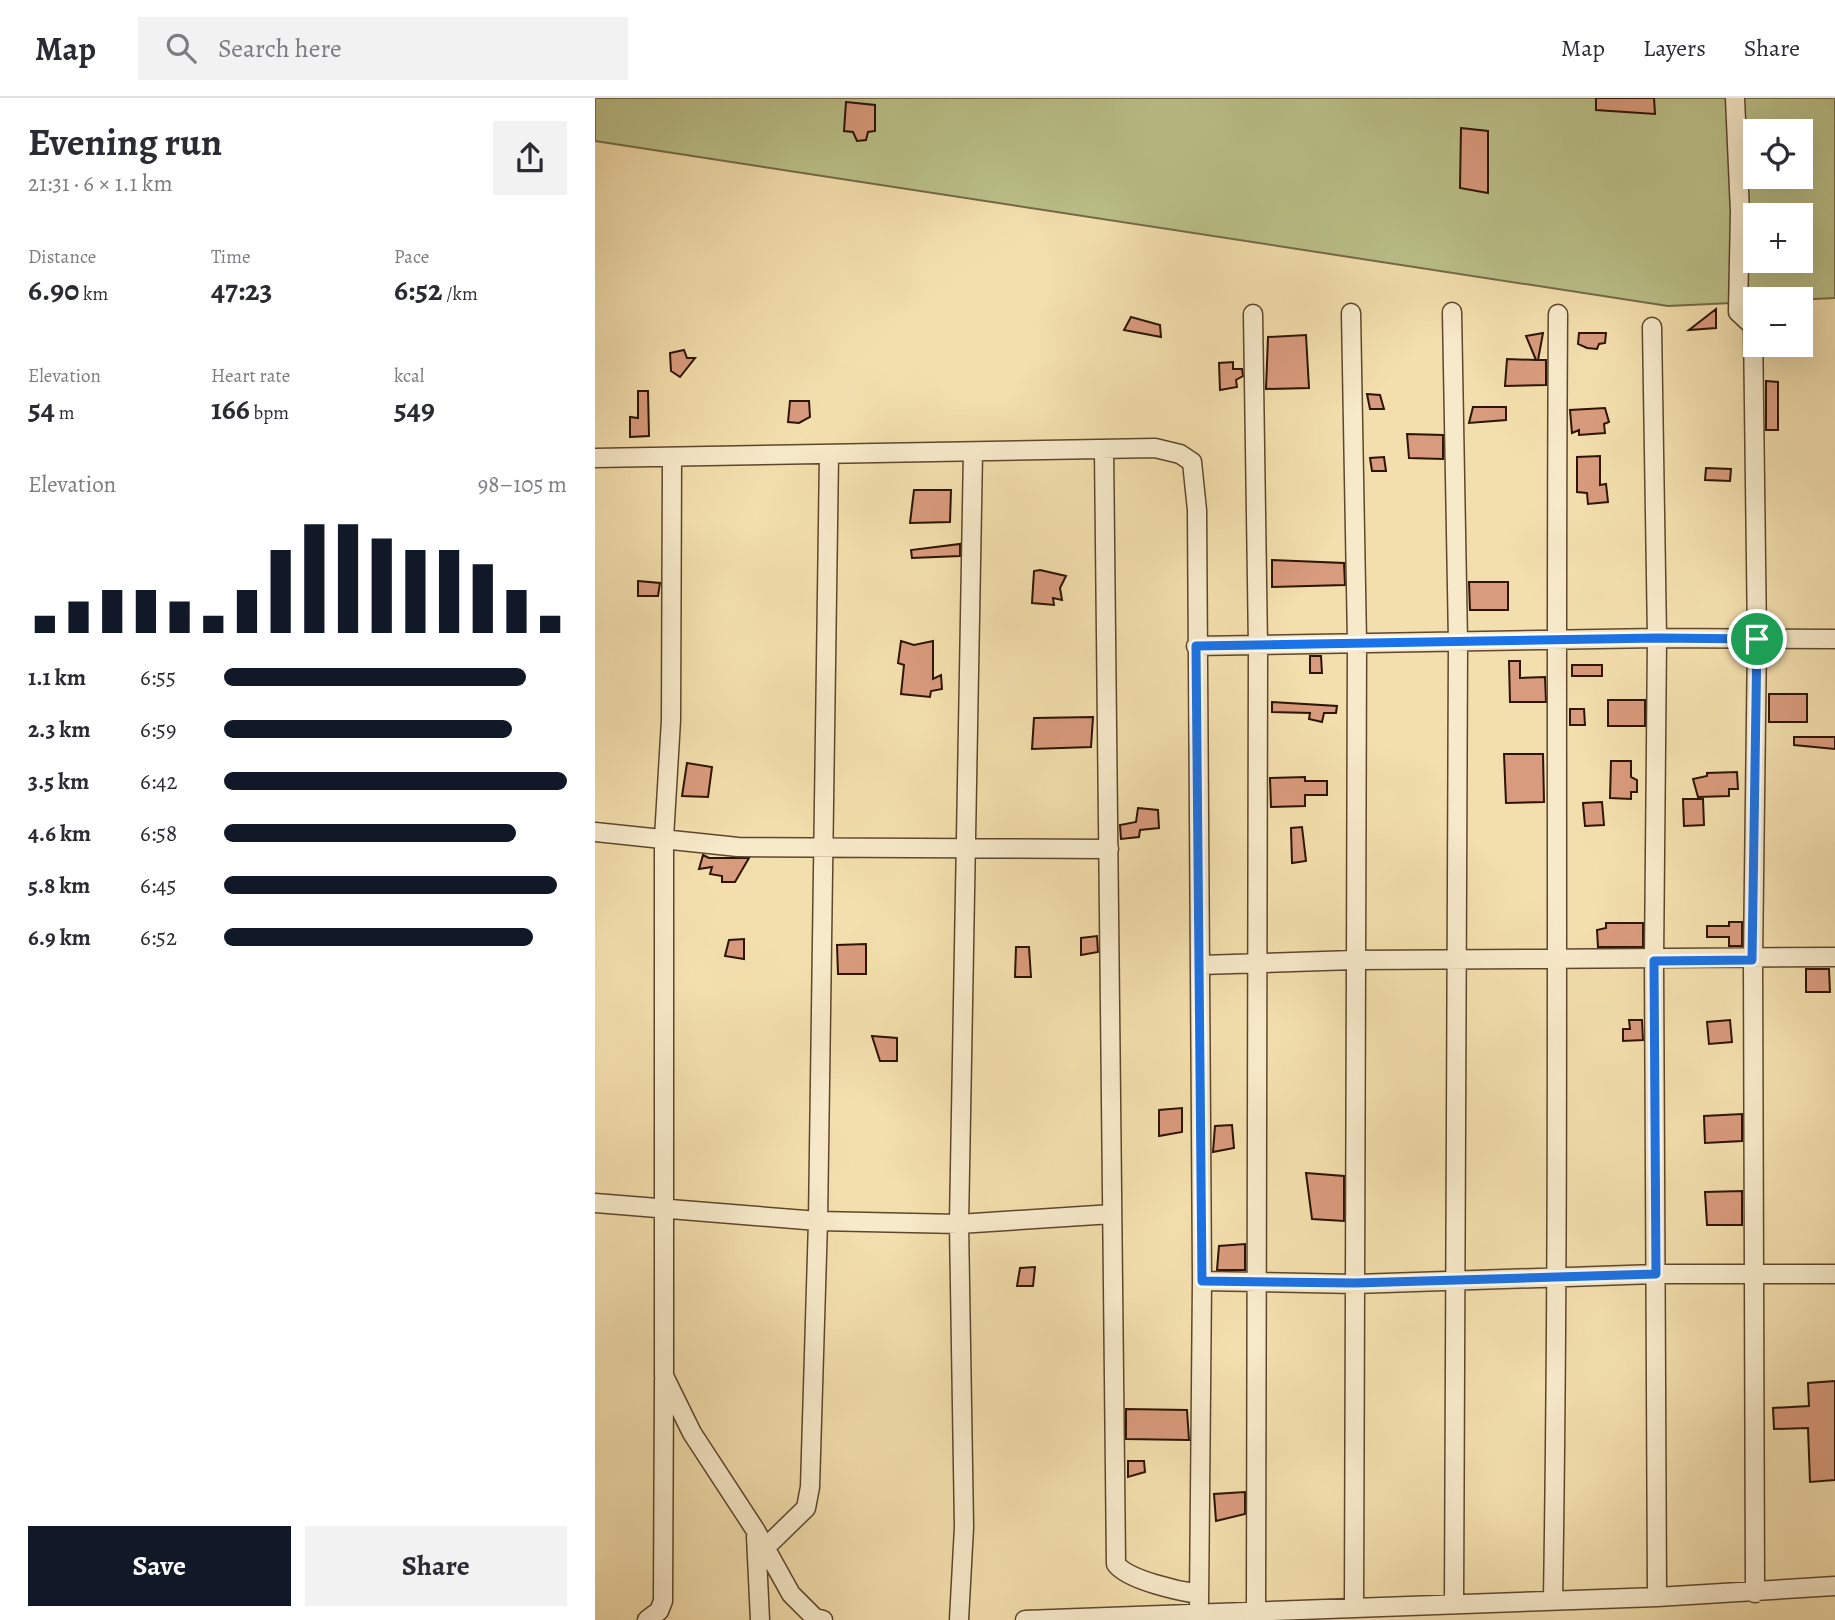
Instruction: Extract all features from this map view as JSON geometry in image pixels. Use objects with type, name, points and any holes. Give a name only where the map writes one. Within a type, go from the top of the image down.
[{"type":"street","points":[[1735,98],[1739,173],[1738,312],[1753,326],[1757,639],[1752,960],[1755,1592]]},
{"type":"street","points":[[1453,312],[1458,642],[1454,1604]]},
{"type":"street","points":[[1351,313],[1357,642],[1354,1607]]},
{"type":"street","points":[[1253,314],[1258,647],[1256,1611]]},
{"type":"street","points":[[1553,1600],[1558,1279],[1558,314]]},
{"type":"street","points":[[1653,327],[1657,638],[1654,961],[1657,1597]]},
{"type":"street","points":[[595,457],[1155,448],[1180,454],[1192,463],[1197,510],[1196,646],[1201,965],[1199,1613]]},
{"type":"street","points":[[1104,449],[1116,1564],[1122,1572],[1199,1594]]},
{"type":"street","points":[[959,1620],[964,1527],[959,1224],[973,452]]},
{"type":"street","points":[[765,1548],[806,1508],[810,1487],[818,1221],[829,454]]},
{"type":"street","points":[[647,1620],[659,1611],[663,1601],[664,838],[671,720],[672,457]]},
{"type":"street","points":[[1196,646],[1657,638],[1835,639]]},
{"type":"street","points":[[595,832],[738,846],[1109,849]]},
{"type":"street","points":[[1201,965],[1354,960],[1654,961],[1835,957]]},
{"type":"street","points":[[595,1203],[818,1221],[959,1224],[1112,1214]]},
{"type":"street","points":[[1202,1281],[1355,1283],[1656,1274],[1835,1275]]},
{"type":"street","points":[[664,1376],[692,1433],[756,1531],[791,1594],[815,1618],[823,1620]]},
{"type":"street","points":[[756,1531],[760,1620]]},
{"type":"street","points":[[1025,1620],[1657,1597],[1835,1586]]},
{"type":"green space","points":[[595,98],[1835,98],[1835,298],[1813,299],[1813,287],[1743,287],[1743,302],[1668,306],[595,141]]},
{"type":"building","points":[[1596,98],[1654,98],[1655,114],[1596,110]]},
{"type":"building","points":[[846,102],[875,105],[875,131],[868,132],[866,140],[857,141],[853,132],[844,131]]},
{"type":"building","points":[[1461,128],[1488,131],[1488,193],[1460,188]]},
{"type":"building","points":[[1716,309],[1716,328],[1689,330]]},
{"type":"building","points":[[1131,317],[1160,325],[1161,337],[1124,330]]},
{"type":"building","points":[[1543,333],[1538,360],[1546,360],[1546,385],[1505,386],[1507,359],[1536,360],[1526,336]]},
{"type":"building","points":[[1579,333],[1606,333],[1605,343],[1599,344],[1597,349],[1587,348],[1578,344]]},
{"type":"building","points":[[1306,335],[1309,388],[1266,389],[1268,337]]},
{"type":"building","points":[[684,350],[687,358],[695,358],[680,377],[671,371],[670,353]]},
{"type":"building","points":[[1233,362],[1233,369],[1242,369],[1243,376],[1236,380],[1237,387],[1220,390],[1219,363]]},
{"type":"building","points":[[1766,381],[1778,382],[1778,430],[1766,430]]},
{"type":"building","points":[[638,391],[648,391],[649,436],[630,437],[630,417],[638,418]]},
{"type":"building","points":[[1367,394],[1380,395],[1384,409],[1370,409]]},
{"type":"building","points":[[790,401],[809,401],[810,417],[799,423],[788,422]]},
{"type":"building","points":[[1473,407],[1506,407],[1506,420],[1469,423]]},
{"type":"building","points":[[1605,408],[1609,422],[1604,424],[1605,433],[1579,435],[1579,430],[1572,433],[1570,410]]},
{"type":"building","points":[[1407,434],[1443,435],[1443,459],[1409,458]]},
{"type":"building","points":[[1600,456],[1600,485],[1606,484],[1608,502],[1588,504],[1587,493],[1577,492],[1577,457]]},
{"type":"building","points":[[1384,457],[1386,471],[1372,471],[1370,458]]},
{"type":"building","points":[[1706,468],[1731,469],[1730,481],[1705,480]]},
{"type":"building","points":[[914,490],[951,490],[950,522],[910,523]]},
{"type":"building","points":[[960,544],[960,556],[912,558],[911,550]]},
{"type":"building","points":[[1272,560],[1344,563],[1345,585],[1272,587]]},
{"type":"building","points":[[1034,571],[1066,576],[1060,588],[1062,600],[1053,598],[1054,605],[1032,603]]},
{"type":"building","points":[[638,581],[660,583],[658,596],[638,596]]},
{"type":"building","points":[[1469,582],[1508,582],[1508,610],[1470,610]]},
{"type":"building","points":[[901,641],[914,645],[933,641],[933,679],[941,675],[942,689],[931,691],[930,697],[901,694],[904,665],[898,663]]},
{"type":"building","points":[[1310,656],[1321,656],[1322,673],[1310,673]]},
{"type":"building","points":[[1509,661],[1520,661],[1520,678],[1545,677],[1546,702],[1510,702]]},
{"type":"building","points":[[1572,665],[1602,665],[1602,676],[1572,676]]},
{"type":"building","points":[[1769,694],[1807,694],[1807,722],[1769,722]]},
{"type":"building","points":[[1608,700],[1645,700],[1645,726],[1608,726]]},
{"type":"building","points":[[1272,702],[1337,706],[1336,713],[1324,713],[1322,722],[1309,719],[1310,713],[1272,712]]},
{"type":"building","points":[[1570,709],[1584,709],[1585,725],[1570,725]]},
{"type":"building","points":[[1093,717],[1091,747],[1032,749],[1034,718]]},
{"type":"building","points":[[1794,737],[1835,737],[1835,749],[1794,745]]},
{"type":"building","points":[[1504,754],[1543,754],[1544,802],[1506,803]]},
{"type":"building","points":[[1611,761],[1631,761],[1631,777],[1637,780],[1637,792],[1631,792],[1631,799],[1610,798]]},
{"type":"building","points":[[687,763],[712,767],[708,797],[682,796]]},
{"type":"building","points":[[1737,772],[1738,789],[1729,789],[1729,796],[1698,797],[1693,779],[1707,776],[1707,773]]},
{"type":"building","points":[[1305,777],[1305,781],[1327,781],[1327,795],[1305,795],[1305,806],[1271,807],[1270,778]]},
{"type":"building","points":[[1683,799],[1703,799],[1704,825],[1684,826]]},
{"type":"building","points":[[1602,802],[1604,825],[1585,826],[1583,803]]},
{"type":"building","points":[[1138,808],[1158,810],[1159,828],[1140,830],[1139,837],[1121,839],[1120,825],[1136,822]]},
{"type":"building","points":[[1302,827],[1306,861],[1292,863],[1291,828]]},
{"type":"building","points":[[703,855],[709,858],[749,858],[735,882],[722,882],[722,876],[710,874],[712,867],[699,869]]},
{"type":"building","points":[[1729,922],[1742,922],[1742,946],[1729,946],[1729,937],[1707,937],[1707,926],[1729,926]]},
{"type":"building","points":[[1606,923],[1643,923],[1643,947],[1598,947],[1597,930],[1606,928]]},
{"type":"building","points":[[1097,936],[1098,952],[1081,955],[1081,938]]},
{"type":"building","points":[[744,939],[744,959],[725,956],[729,940]]},
{"type":"building","points":[[866,944],[866,974],[838,974],[837,945]]},
{"type":"building","points":[[1016,947],[1029,947],[1031,977],[1015,977]]},
{"type":"building","points":[[1806,969],[1829,969],[1830,992],[1806,992]]},
{"type":"building","points":[[1629,1020],[1642,1020],[1643,1040],[1623,1041],[1623,1029],[1630,1029]]},
{"type":"building","points":[[1730,1020],[1732,1042],[1709,1044],[1707,1022]]},
{"type":"building","points":[[872,1036],[897,1038],[897,1061],[880,1061]]},
{"type":"building","points":[[1182,1108],[1182,1132],[1159,1136],[1159,1110]]},
{"type":"building","points":[[1742,1114],[1742,1141],[1705,1143],[1704,1116]]},
{"type":"building","points":[[1232,1125],[1234,1148],[1213,1152],[1215,1126]]},
{"type":"building","points":[[1306,1173],[1344,1176],[1344,1221],[1312,1219]]},
{"type":"building","points":[[1742,1191],[1742,1225],[1707,1225],[1705,1192]]},
{"type":"building","points":[[1245,1244],[1245,1270],[1217,1270],[1219,1246]]},
{"type":"building","points":[[1035,1267],[1033,1286],[1017,1286],[1020,1268]]},
{"type":"building","points":[[1835,1381],[1835,1480],[1810,1482],[1808,1428],[1774,1429],[1773,1408],[1809,1406],[1808,1383]]},
{"type":"building","points":[[1126,1409],[1187,1410],[1189,1440],[1126,1439]]},
{"type":"building","points":[[1128,1461],[1144,1461],[1145,1472],[1128,1477]]},
{"type":"building","points":[[1245,1492],[1245,1514],[1216,1521],[1214,1494]]},
{"type":"route","points":[[1657,638],[1757,639],[1752,960],[1654,961],[1656,1274],[1355,1283],[1202,1281],[1196,646],[1657,638]]}]
